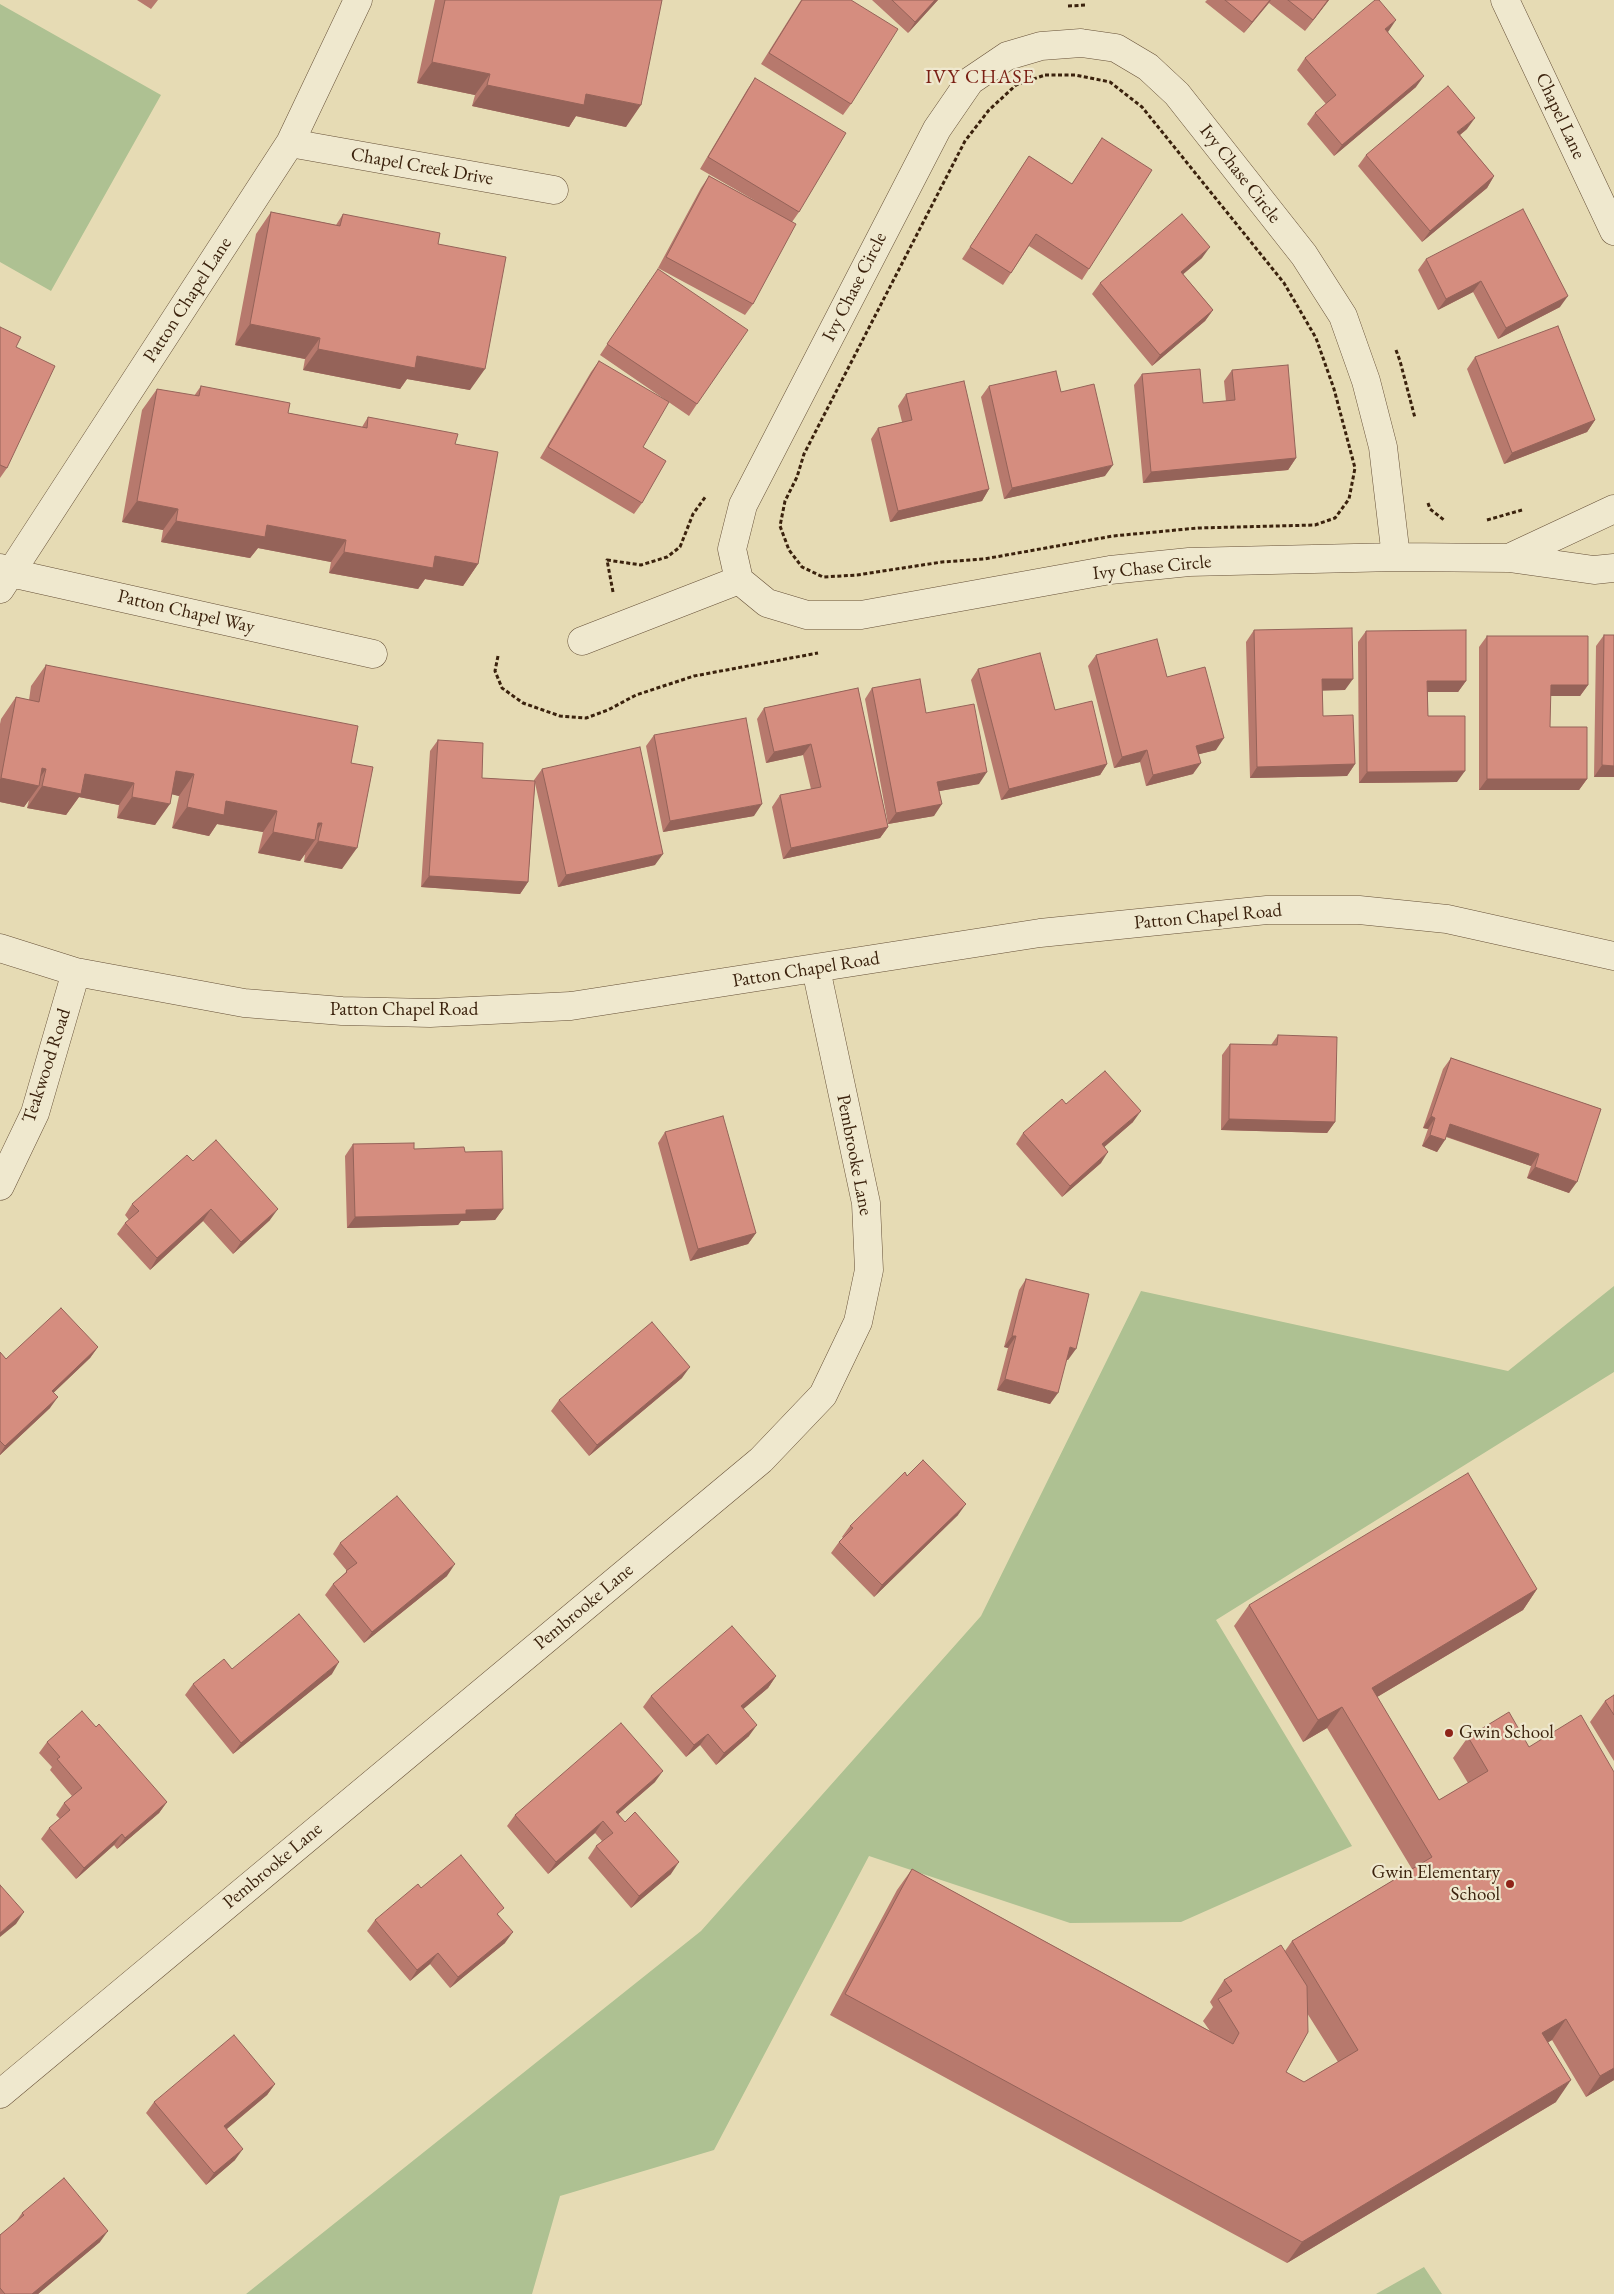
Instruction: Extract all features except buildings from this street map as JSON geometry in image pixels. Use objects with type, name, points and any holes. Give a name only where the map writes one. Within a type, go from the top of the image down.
[{"type":"street","name":"Patton Chapel Lane","points":[[4,577],[290,143],[358,0]]},
{"type":"street","name":"Chapel Lane","points":[[1505,0],[1614,232]]},
{"type":"street","name":"Ivy Chase Circle","points":[[1396,557],[1383,447],[1366,381],[1343,316],[1304,255],[1177,94],[1148,68],[1116,48],[1081,43],[1041,46],[1007,56],[970,81],[937,129],[743,505],[732,549],[739,580],[767,603],[807,615],[860,615],[1110,570],[1169,564],[1396,557],[1509,558],[1594,570],[1614,568]]},
{"type":"street","name":"Chapel Creek Drive","points":[[290,143],[554,190]]},
{"type":"street","name":"Ivy Chase Circle","points":[[1509,558],[1614,509]]},
{"type":"street","name":"Patton Chapel Way","points":[[4,577],[373,654]]},
{"type":"street","points":[[582,641],[739,580]]},
{"type":"street","name":"Patton Chapel Road","points":[[0,948],[76,972],[244,1003],[342,1011],[430,1013],[571,1006],[816,969],[1040,932],[1267,910],[1359,910],[1447,919],[1614,956]]},
{"type":"street","name":"Pembrooke Lane","points":[[0,2094],[761,1460],[823,1395],[858,1322],[869,1270],[866,1203],[816,969]]},
{"type":"street","name":"Teakwood Road","points":[[0,1186],[35,1113],[76,972]]},
{"type":"path","points":[[1061,6],[1080,4],[1089,6]]},
{"type":"path","points":[[1045,74],[1075,75],[1110,82],[1142,107],[1284,283],[1316,338],[1334,389],[1354,468],[1349,499],[1335,518],[1315,525],[1198,528],[1113,536],[984,559],[942,562],[857,575],[823,577],[802,567],[789,550],[780,526],[785,501],[798,477],[804,454],[965,141],[990,110],[1016,85],[1045,74]]},
{"type":"path","points":[[1393,345],[1400,361],[1414,408],[1416,427]]},
{"type":"path","points":[[620,626],[607,560],[641,565],[667,557],[680,547],[693,514],[708,494]]},
{"type":"path","points":[[1427,502],[1430,510],[1453,524]]},
{"type":"path","points":[[1480,522],[1526,508]]},
{"type":"path","points":[[498,656],[495,671],[502,688],[523,703],[560,716],[586,718],[608,710],[636,695],[694,676],[820,652]]},
{"type":"green space","points":[[0,4],[161,95],[51,291],[0,262]]},
{"type":"green space","points":[[1614,1286],[1614,1372],[1216,1620],[1352,1846],[1181,1922],[1070,1923],[869,1856],[714,2150],[560,2196],[532,2294],[246,2294],[701,1931],[981,1616],[1141,1291],[1508,1371]]},
{"type":"green space","points":[[1424,2267],[1442,2294],[1376,2294]]},
{"type":"place","name":"Gwin School","points":[[1449,1733]]},
{"type":"place","name":"Gwin Elementary School","points":[[1510,1884]]},
{"type":"district","name":"IVY CHASE","points":[[980,78]]}]
